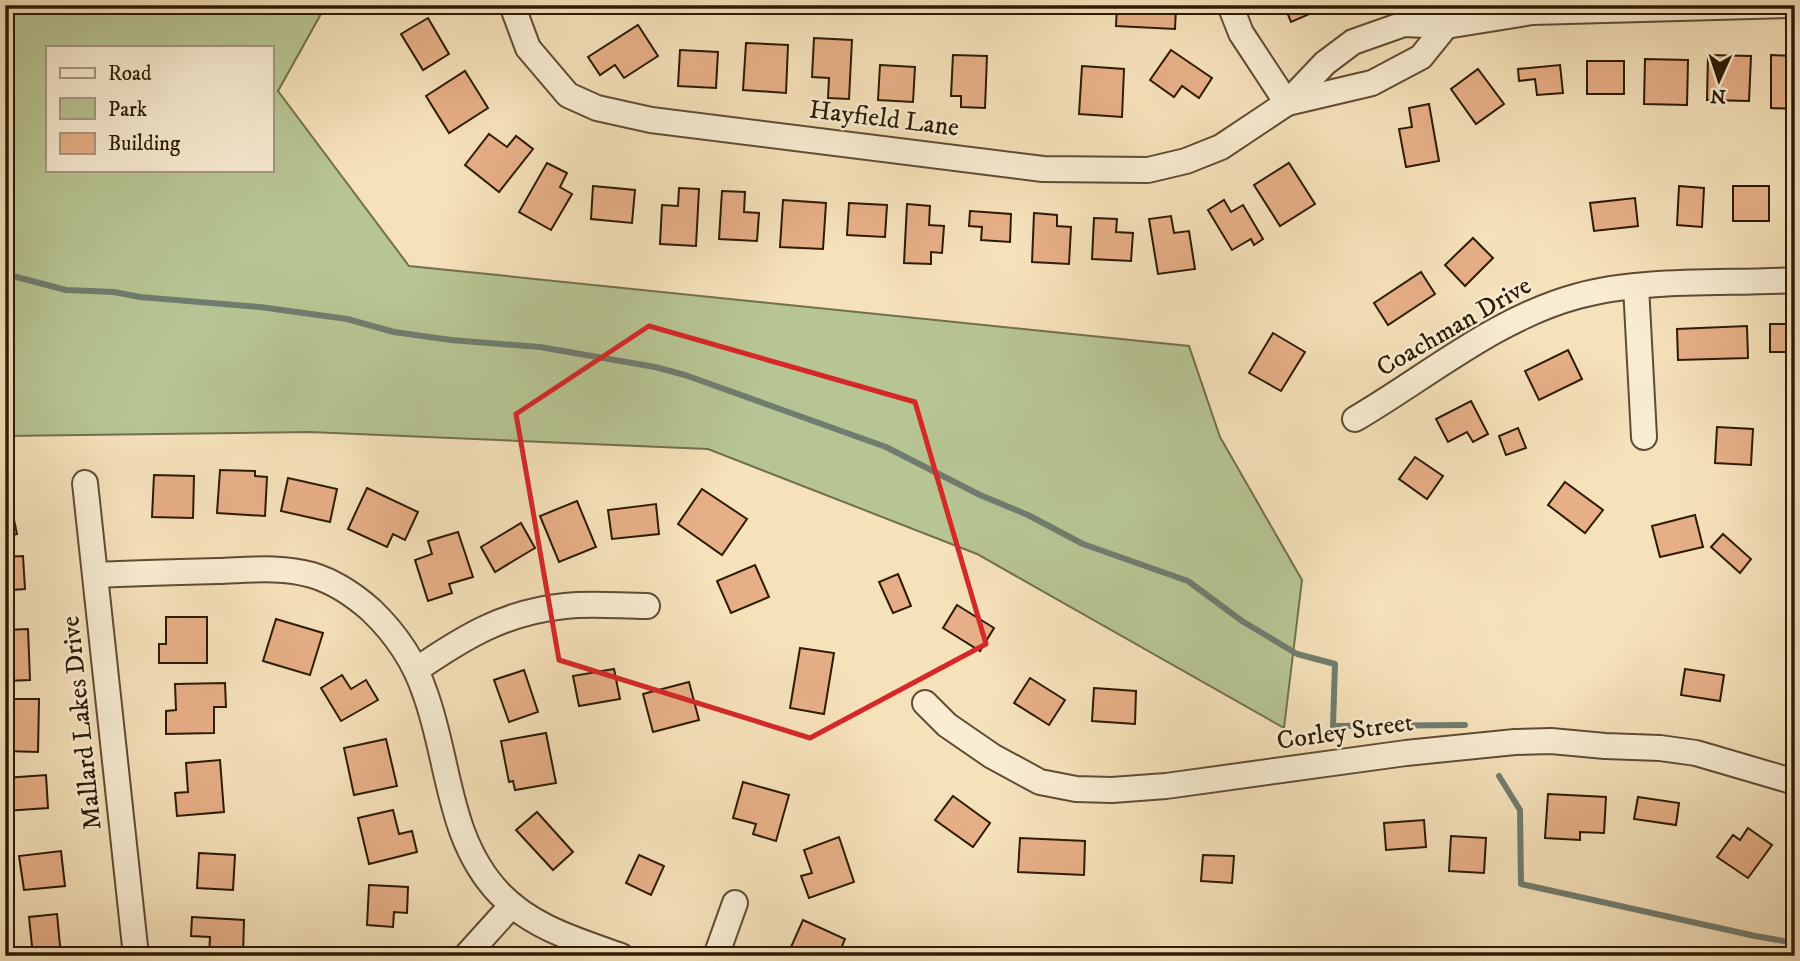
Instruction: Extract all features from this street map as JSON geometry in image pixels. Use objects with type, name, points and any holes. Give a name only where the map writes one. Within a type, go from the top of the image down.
[{"type":"street","name":"Hayfield Lane","points":[[512,5],[528,47],[568,95],[597,108],[678,123],[1043,169],[1148,170],[1186,161],[1221,147],[1287,103],[1325,63],[1353,42],[1404,24],[1446,26],[1532,9],[1787,5]]},
{"type":"street","points":[[1230,5],[1241,33],[1287,103]]},
{"type":"street","name":"Hayfield Lane","points":[[1287,103],[1372,83],[1421,57],[1446,26]]},
{"type":"street","name":"Coachman Drive","points":[[1355,419],[1497,331],[1546,306],[1580,295],[1636,286],[1795,279]]},
{"type":"street","points":[[1636,286],[1644,437]]},
{"type":"street","name":"Mallard Lakes Drive","points":[[85,483],[136,956]]},
{"type":"street","points":[[96,575],[274,569],[313,575],[349,593],[395,635],[416,670],[426,695],[458,824],[486,877],[512,905],[536,923],[621,956]]},
{"type":"street","points":[[416,670],[471,634],[527,612],[566,606],[647,606]]},
{"type":"street","name":"Corley Street","points":[[925,703],[947,725],[992,756],[1040,782],[1076,789],[1112,790],[1166,786],[1406,753],[1539,741],[1660,748],[1696,753],[1795,782]]},
{"type":"street","points":[[716,956],[735,903]]},
{"type":"street","points":[[466,956],[512,905]]},
{"type":"highlighted area","points":[[649,326],[915,402],[986,644],[810,738],[559,660],[516,414]]},
{"type":"green space","points":[[5,5],[326,5],[278,91],[409,266],[1189,346],[1220,437],[1302,580],[1284,728],[977,554],[708,449],[310,432],[5,436]]},
{"type":"building","points":[[1117,5],[1176,8],[1175,29],[1116,26]]},
{"type":"building","points":[[1284,5],[1330,5],[1291,22]]},
{"type":"building","points":[[428,18],[449,54],[423,70],[401,34]]},
{"type":"building","points":[[638,25],[658,56],[624,78],[615,65],[600,75],[588,57]]},
{"type":"building","points":[[814,38],[852,40],[849,99],[828,98],[829,78],[812,77]]},
{"type":"building","points":[[746,43],[788,45],[786,93],[743,90]]},
{"type":"building","points":[[680,50],[718,52],[716,88],[678,86]]},
{"type":"building","points":[[1171,50],[1212,78],[1199,98],[1182,86],[1174,97],[1150,80]]},
{"type":"building","points":[[953,55],[987,56],[985,108],[961,107],[961,96],[951,96]]},
{"type":"building","points":[[1708,55],[1751,56],[1749,101],[1707,100]]},
{"type":"building","points":[[1771,55],[1792,56],[1795,109],[1771,108]]},
{"type":"building","points":[[1645,59],[1688,60],[1687,105],[1644,104]]},
{"type":"building","points":[[1587,61],[1624,61],[1624,94],[1587,94]]},
{"type":"building","points":[[880,65],[915,67],[913,102],[878,100]]},
{"type":"building","points":[[1560,65],[1563,93],[1537,95],[1535,79],[1519,81],[1518,69]]},
{"type":"building","points":[[1082,66],[1124,69],[1122,117],[1079,114]]},
{"type":"building","points":[[1478,69],[1504,104],[1476,124],[1451,89]]},
{"type":"building","points":[[465,71],[488,108],[449,133],[426,96]]},
{"type":"building","points":[[1429,104],[1439,161],[1406,167],[1399,129],[1412,127],[1409,108]]},
{"type":"building","points":[[489,134],[507,147],[516,136],[533,149],[499,192],[465,165]]},
{"type":"building","points":[[547,163],[567,173],[560,187],[572,194],[551,230],[519,212]]},
{"type":"building","points":[[1289,163],[1315,204],[1280,226],[1254,185]]},
{"type":"building","points":[[593,186],[635,190],[632,223],[591,219]]},
{"type":"building","points":[[1679,186],[1704,188],[1702,227],[1677,225]]},
{"type":"building","points":[[1733,186],[1769,186],[1769,221],[1733,221]]},
{"type":"building","points":[[679,188],[699,189],[696,246],[660,244],[662,205],[678,206]]},
{"type":"building","points":[[722,191],[745,192],[744,212],[759,213],[757,241],[719,239]]},
{"type":"building","points":[[1635,198],[1638,226],[1594,231],[1590,203]]},
{"type":"building","points":[[783,200],[826,203],[823,249],[780,247]]},
{"type":"building","points":[[1224,200],[1231,212],[1243,205],[1263,239],[1254,245],[1251,239],[1232,250],[1208,210]]},
{"type":"building","points":[[849,203],[887,205],[885,237],[847,235]]},
{"type":"building","points":[[907,204],[930,206],[929,225],[944,226],[942,253],[931,252],[931,264],[904,263]]},
{"type":"building","points":[[970,211],[1011,214],[1010,242],[981,240],[982,227],[969,226]]},
{"type":"building","points":[[1034,213],[1057,215],[1057,226],[1071,227],[1069,264],[1032,262]]},
{"type":"building","points":[[1171,216],[1174,233],[1189,231],[1195,269],[1158,274],[1149,219]]},
{"type":"building","points":[[1094,218],[1117,219],[1116,232],[1133,233],[1131,261],[1092,259]]},
{"type":"building","points":[[1473,238],[1493,258],[1465,286],[1445,265]]},
{"type":"building","points":[[1421,272],[1435,294],[1388,325],[1374,303]]},
{"type":"building","points":[[1770,324],[1795,324],[1795,352],[1770,352]]},
{"type":"building","points":[[1747,326],[1748,358],[1678,360],[1677,329]]},
{"type":"building","points":[[1273,333],[1305,352],[1281,391],[1249,373]]},
{"type":"building","points":[[1568,350],[1582,379],[1539,400],[1525,371]]},
{"type":"building","points":[[1471,401],[1488,434],[1473,442],[1467,432],[1448,442],[1436,419]]},
{"type":"building","points":[[1717,427],[1753,429],[1751,465],[1715,463]]},
{"type":"building","points":[[1518,428],[1526,448],[1506,455],[1499,436]]},
{"type":"building","points":[[1415,457],[1443,476],[1427,499],[1399,479]]},
{"type":"building","points":[[220,470],[255,471],[255,476],[267,477],[265,516],[217,513]]},
{"type":"building","points":[[154,475],[194,476],[193,518],[152,517]]},
{"type":"building","points":[[288,478],[337,489],[330,522],[281,511]]},
{"type":"building","points":[[1565,482],[1603,510],[1585,533],[1548,505]]},
{"type":"building","points":[[367,488],[418,512],[405,540],[393,534],[387,547],[348,529]]},
{"type":"building","points":[[702,489],[747,519],[722,555],[678,524]]},
{"type":"building","points":[[577,501],[596,547],[559,562],[540,516]]},
{"type":"building","points":[[656,504],[659,534],[612,539],[608,510]]},
{"type":"building","points":[[13,515],[17,534],[5,537],[5,517]]},
{"type":"building","points":[[1695,515],[1703,547],[1660,557],[1652,526]]},
{"type":"building","points":[[521,523],[535,548],[495,572],[481,547]]},
{"type":"building","points":[[458,532],[473,577],[449,584],[452,593],[428,601],[415,560],[432,554],[428,541]]},
{"type":"building","points":[[1723,534],[1751,559],[1740,573],[1711,547]]},
{"type":"building","points":[[23,556],[25,589],[11,590],[13,612],[5,612],[5,557]]},
{"type":"building","points":[[755,565],[769,597],[731,613],[717,581]]},
{"type":"building","points":[[898,574],[911,606],[893,613],[879,582]]},
{"type":"building","points":[[957,605],[994,628],[980,651],[943,628]]},
{"type":"building","points":[[166,617],[207,617],[207,663],[159,663],[159,644],[166,644]]},
{"type":"building","points":[[276,619],[323,633],[310,675],[263,661]]},
{"type":"building","points":[[28,629],[30,680],[5,681],[5,630]]},
{"type":"building","points":[[800,648],[834,653],[824,714],[790,708]]},
{"type":"building","points":[[614,669],[620,699],[579,706],[573,676]]},
{"type":"building","points":[[1685,669],[1724,675],[1720,701],[1681,695]]},
{"type":"building","points":[[524,670],[538,712],[509,722],[494,680]]},
{"type":"building","points":[[342,675],[351,689],[366,680],[378,700],[341,721],[321,688]]},
{"type":"building","points":[[1030,678],[1065,700],[1049,725],[1014,703]]},
{"type":"building","points":[[689,682],[699,720],[653,732],[643,694]]},
{"type":"building","points":[[225,683],[226,707],[214,707],[214,733],[166,734],[166,711],[176,710],[175,684]]},
{"type":"building","points":[[1094,688],[1136,691],[1135,724],[1092,721]]},
{"type":"building","points":[[12,699],[39,699],[38,752],[5,751],[5,714],[12,714]]},
{"type":"building","points":[[546,733],[556,783],[515,790],[513,781],[509,782],[501,741]]},
{"type":"building","points":[[386,739],[397,786],[354,795],[344,748]]},
{"type":"building","points":[[220,760],[224,812],[177,816],[175,793],[188,792],[186,763]]},
{"type":"building","points":[[46,775],[48,808],[5,811],[5,778]]},
{"type":"building","points":[[743,782],[789,795],[776,841],[753,834],[756,824],[733,818]]},
{"type":"building","points":[[1548,794],[1606,797],[1604,833],[1580,832],[1580,840],[1545,838]]},
{"type":"building","points":[[953,796],[990,823],[973,847],[935,820]]},
{"type":"building","points":[[1638,797],[1679,803],[1676,825],[1634,819]]},
{"type":"building","points":[[393,810],[399,834],[412,831],[417,852],[369,864],[358,818]]},
{"type":"building","points":[[537,812],[573,852],[553,870],[516,830]]},
{"type":"building","points":[[1424,820],[1426,847],[1386,850],[1384,823]]},
{"type":"building","points":[[1748,828],[1772,845],[1748,878],[1717,857],[1733,835],[1740,840]]},
{"type":"building","points":[[1451,836],[1486,838],[1484,873],[1449,871]]},
{"type":"building","points":[[839,837],[854,882],[809,898],[801,876],[812,873],[804,850]]},
{"type":"building","points":[[1020,838],[1085,841],[1084,875],[1018,872]]},
{"type":"building","points":[[61,851],[65,886],[24,890],[19,856]]},
{"type":"building","points":[[199,853],[235,855],[233,890],[197,888]]},
{"type":"building","points":[[639,855],[664,866],[651,895],[626,883]]},
{"type":"building","points":[[1203,855],[1234,856],[1232,883],[1201,881]]},
{"type":"building","points":[[369,885],[408,887],[407,913],[394,912],[393,927],[367,925]]},
{"type":"building","points":[[57,914],[61,956],[33,956],[29,917]]},
{"type":"building","points":[[192,917],[244,920],[243,956],[209,956],[210,937],[191,936]]},
{"type":"building","points":[[803,920],[845,939],[838,956],[787,956]]},
{"type":"building","points":[[336,950],[363,952],[363,956],[335,956]]},
{"type":"waterway","points":[[5,274],[66,290],[114,292],[140,297],[260,307],[347,319],[394,332],[451,340],[540,347],[655,367],[685,375],[886,447],[1083,544],[1188,581],[1242,621],[1297,654],[1335,664],[1333,726],[1465,725]]},
{"type":"waterway","points":[[1499,776],[1520,810],[1521,884],[1795,943]]}]
